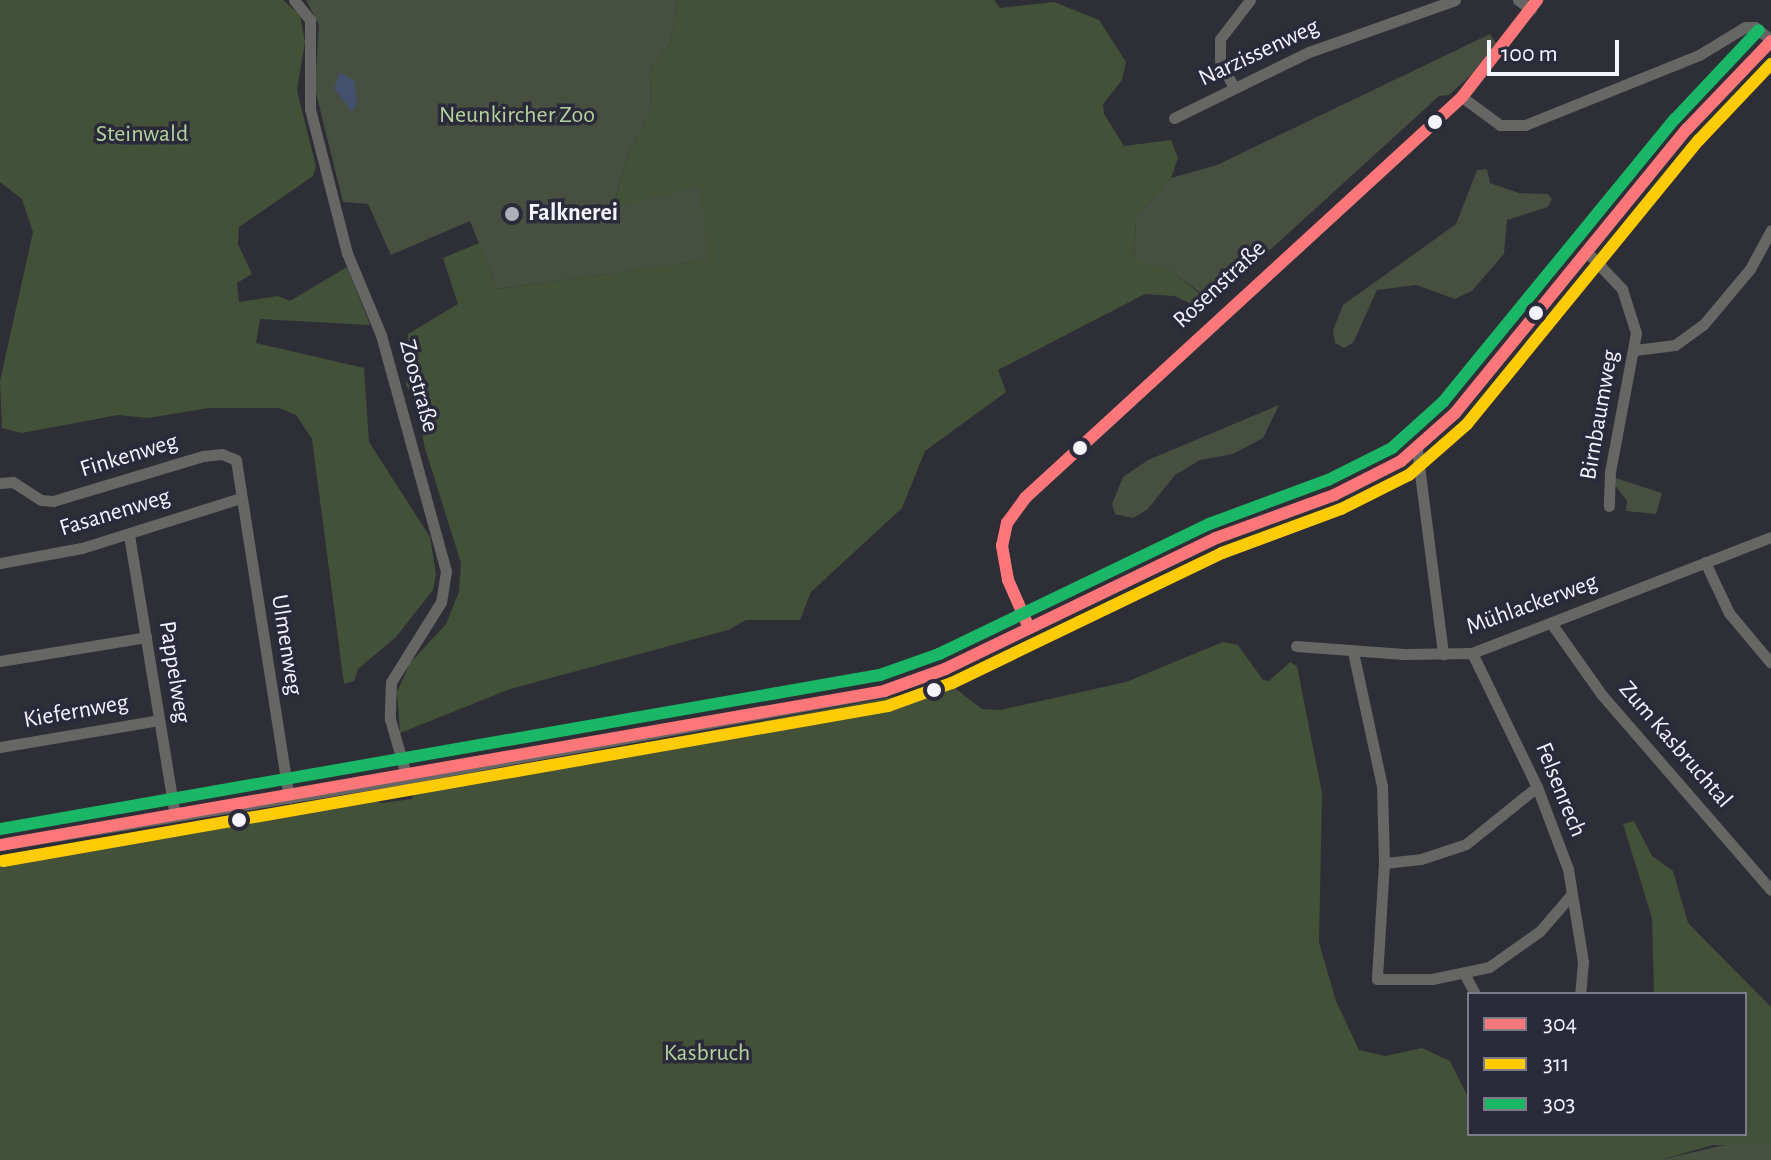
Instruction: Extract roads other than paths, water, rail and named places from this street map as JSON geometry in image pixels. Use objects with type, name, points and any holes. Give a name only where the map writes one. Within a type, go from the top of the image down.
[{"type":"street","name":"Zoostraße","points":[[294,0],[310,20],[310,109],[347,253],[381,335],[446,571],[441,602],[391,682],[390,719],[407,778]]},
{"type":"street","points":[[1234,88],[1220,60],[1220,39],[1250,0]]},
{"type":"street","name":"Narzissenweg","points":[[1174,118],[1309,52],[1455,0]]},
{"type":"street","points":[[1518,0],[1534,5]]},
{"type":"street","name":"Rosenstraße","points":[[1029,628],[1008,580],[1002,546],[1007,523],[1025,498],[1462,97],[1534,5]]},
{"type":"street","points":[[0,845],[407,778],[884,691],[945,669],[1216,538],[1334,495],[1417,450],[1459,409],[1687,129],[1771,40],[1755,27],[1745,27],[1699,55],[1525,125],[1500,125],[1462,97]]},
{"type":"street","points":[[1635,350],[1675,345],[1703,325],[1750,269],[1771,230]]},
{"type":"street","name":"Birnbaumweg","points":[[1588,253],[1630,303],[1635,350],[1610,472],[1609,506]]},
{"type":"street","points":[[1417,450],[1443,654]]},
{"type":"street","name":"Finkenweg","points":[[0,483],[13,482],[41,500],[53,501],[222,454],[236,460],[241,498]]},
{"type":"street","name":"Fasanenweg","points":[[0,563],[129,535],[241,498]]},
{"type":"street","name":"Ulmenweg","points":[[241,498],[289,798]]},
{"type":"street","name":"Pappelweg","points":[[129,535],[175,816]]},
{"type":"street","name":"Mühlackerweg","points":[[1296,646],[1353,652],[1472,653],[1771,537]]},
{"type":"street","points":[[1705,562],[1729,613],[1771,663]]},
{"type":"street","name":"Zum Kasbruchtal","points":[[1551,623],[1612,706],[1771,890]]},
{"type":"street","points":[[0,661],[146,637]]},
{"type":"street","points":[[1353,652],[1378,757],[1384,863],[1377,979],[1465,975],[1515,951],[1571,895]]},
{"type":"street","name":"Felsenrech","points":[[1472,653],[1537,787],[1568,869],[1582,952],[1580,992]]},
{"type":"street","name":"Kiefernweg","points":[[0,747],[159,720]]},
{"type":"street","points":[[1384,863],[1421,859],[1466,844],[1537,787]]},
{"type":"street","points":[[1465,975],[1474,992]]},
{"type":"water","points":[[339,73],[354,80],[357,103],[352,112],[334,88]]},
{"type":"place","name":"Falknerei","points":[[512,214]]},
{"type":"park label","name":"Neunkircher Zoo","points":[[517,116]]},
{"type":"park label","name":"Steinwald","points":[[142,135]]},
{"type":"park label","name":"Kasbruch","points":[[707,1054]]}]
